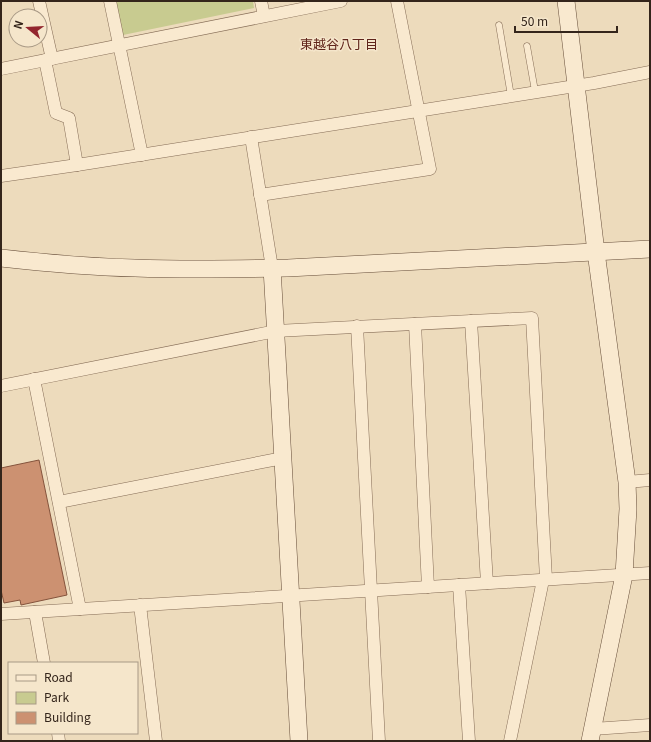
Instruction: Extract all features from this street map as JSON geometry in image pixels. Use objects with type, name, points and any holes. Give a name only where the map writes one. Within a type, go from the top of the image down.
[{"type":"street","points":[[39,1],[56,113],[69,118],[77,165]]},
{"type":"street","points":[[110,1],[142,155]]},
{"type":"street","points":[[261,1],[264,16]]},
{"type":"street","points":[[1,69],[341,1]]},
{"type":"street","points":[[260,195],[430,169],[397,1]]},
{"type":"street","points":[[566,1],[596,252],[627,482],[628,509],[624,575],[592,735],[650,725]]},
{"type":"street","points":[[1,176],[512,96],[650,72]]},
{"type":"street","points":[[251,137],[272,268],[299,741]]},
{"type":"street","points":[[1,258],[80,266],[204,269],[272,268],[650,249]]},
{"type":"street","points":[[1,386],[276,331],[532,318],[544,580],[510,741]]},
{"type":"street","points":[[472,322],[487,583]]},
{"type":"street","points":[[415,324],[428,587]]},
{"type":"street","points":[[357,326],[379,741]]},
{"type":"street","points":[[34,379],[80,609]]},
{"type":"street","points":[[58,502],[283,458]]},
{"type":"street","points":[[627,482],[650,480]]},
{"type":"street","points":[[1,614],[650,573]]},
{"type":"street","points":[[459,585],[469,741]]},
{"type":"street","points":[[140,605],[156,741]]},
{"type":"street","points":[[35,612],[44,662]]},
{"type":"lane","points":[[499,25],[512,96]]},
{"type":"lane","points":[[527,46],[536,92]]},
{"type":"green space","points":[[116,1],[253,1],[254,8],[123,35]]},
{"type":"building","points":[[39,460],[67,595],[21,605],[20,600],[4,603],[1,590],[1,468]]},
{"type":"district","name":"東越谷八丁目","points":[[339,43]]}]
